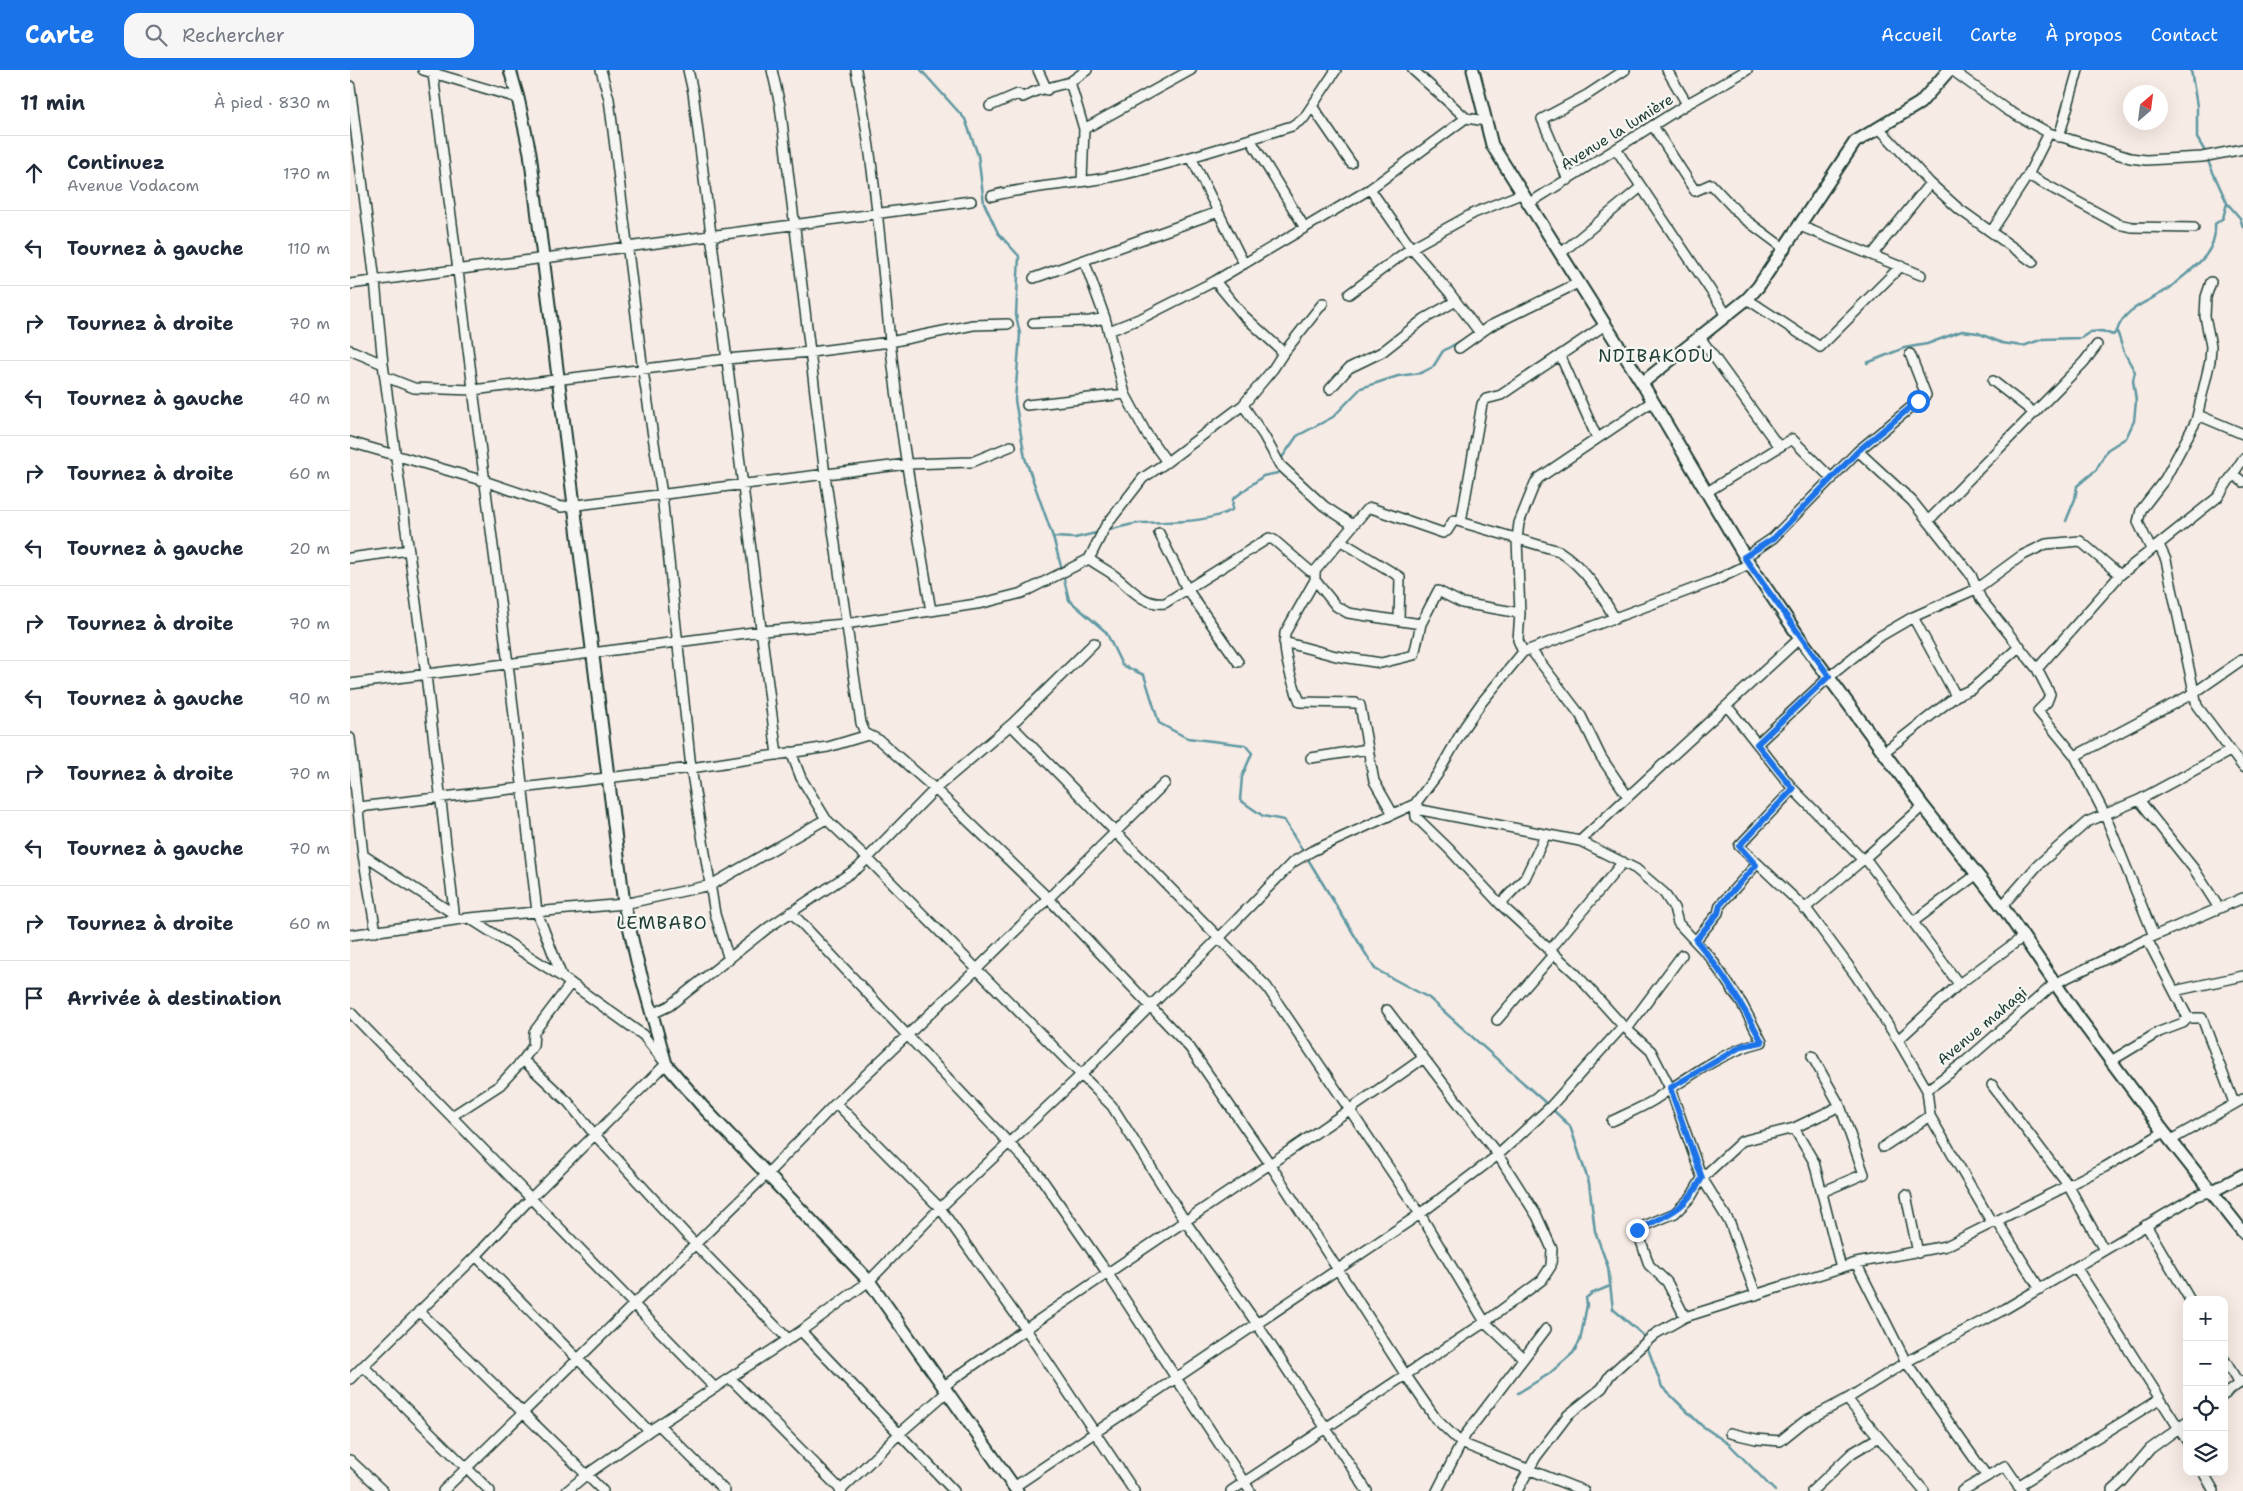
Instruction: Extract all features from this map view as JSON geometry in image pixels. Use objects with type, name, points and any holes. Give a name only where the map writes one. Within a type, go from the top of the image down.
[{"type":"street","points":[[423,70],[518,98]]},
{"type":"street","points":[[510,70],[530,153],[624,904],[637,961],[666,1064]]},
{"type":"street","points":[[601,70],[609,99],[629,246],[643,371],[662,496],[691,768],[716,914],[729,960]]},
{"type":"street","points":[[688,70],[693,92],[777,755]]},
{"type":"street","points":[[772,70],[780,105],[845,624],[861,723],[868,736]]},
{"type":"street","points":[[856,70],[879,214],[890,342],[907,464],[931,611]]},
{"type":"street","points":[[1038,70],[1047,90]]},
{"type":"street","points":[[990,106],[1018,94],[1023,97],[1036,91],[1047,90],[1070,82],[1087,70]]},
{"type":"street","points":[[1084,129],[1191,70]]},
{"type":"street","points":[[992,196],[1018,189],[1104,178],[1191,157],[1292,126],[1304,118],[1336,70]]},
{"type":"street","points":[[1413,70],[1466,118],[1486,121]]},
{"type":"street","points":[[1473,70],[1492,145],[1521,194],[1642,383],[1747,560],[1800,638],[1923,806],[2002,906],[2054,984],[2243,1232]]},
{"type":"street","points":[[1568,180],[1542,119],[1587,95],[1625,70]]},
{"type":"street","points":[[1667,70],[1688,104]]},
{"type":"street","name":"Avenue la lumière","points":[[1528,204],[1688,104],[1747,70]]},
{"type":"street","points":[[1642,383],[1747,299],[1785,249],[1855,142],[1920,103],[1951,70],[2007,110],[2049,133],[2130,158],[2146,160],[2202,157],[2243,149]]},
{"type":"street","points":[[2059,137],[2078,70]]},
{"type":"street","points":[[433,74],[508,664],[536,912],[562,977]]},
{"type":"street","points":[[1070,82],[1084,129],[1082,181]]},
{"type":"street","points":[[350,86],[375,281],[383,364],[410,550],[442,798],[455,917]]},
{"type":"street","points":[[1312,106],[1351,163]]},
{"type":"street","points":[[1109,331],[1144,317],[1216,281],[1305,228],[1370,189],[1466,118]]},
{"type":"street","points":[[1653,126],[1695,190],[1710,184],[1742,217],[1785,249]]},
{"type":"street","points":[[1879,128],[1930,183],[1959,209],[2033,262]]},
{"type":"street","points":[[1991,232],[2028,175],[2049,133]]},
{"type":"street","points":[[1250,139],[1305,228]]},
{"type":"street","points":[[1616,150],[1727,315]]},
{"type":"street","points":[[1191,157],[1244,264]]},
{"type":"street","points":[[2028,175],[2118,224],[2132,227],[2194,228]]},
{"type":"street","points":[[1872,255],[1930,183]]},
{"type":"street","points":[[1560,254],[1641,187]]},
{"type":"street","points":[[1370,189],[1411,248],[1456,301],[1480,333]]},
{"type":"street","points":[[1349,294],[1411,248],[1474,213],[1521,194]]},
{"type":"street","points":[[350,284],[971,201]]},
{"type":"street","points":[[1034,278],[1218,212]]},
{"type":"street","points":[[1800,226],[1921,275]]},
{"type":"street","points":[[1084,260],[1106,318],[1125,394],[1146,433],[1167,462]]},
{"type":"street","points":[[1747,299],[1820,347],[1901,266]]},
{"type":"street","points":[[1216,281],[1243,315],[1280,349],[1282,354]]},
{"type":"street","points":[[2212,282],[2206,297],[2205,316],[2211,346],[2210,361],[2198,415],[2165,479],[2141,510],[2138,522],[2166,560],[2197,706],[2243,767]]},
{"type":"street","points":[[1458,348],[1480,333],[1578,283]]},
{"type":"street","points":[[1330,389],[1349,368],[1382,352],[1424,319],[1456,301]]},
{"type":"street","points":[[350,684],[676,641],[845,624],[983,603],[1022,593],[1088,559],[1105,527],[1143,478],[1243,406],[1323,303]]},
{"type":"street","points":[[1033,323],[1090,321],[1106,318]]},
{"type":"street","points":[[386,377],[414,388],[473,390],[643,371],[726,359],[811,352],[890,342],[974,325],[1008,324]]},
{"type":"street","points":[[1461,522],[1482,404],[1486,399],[1500,395],[1605,325]]},
{"type":"street","points":[[1699,336],[1779,447]]},
{"type":"street","points":[[1928,521],[2084,362],[2097,345]]},
{"type":"street","points":[[350,350],[383,364]]},
{"type":"street","points":[[567,1491],[586,1475],[649,1431],[801,1331],[869,1281],[940,1208],[1151,1006],[1293,862],[1308,853],[1415,804],[1437,775],[1465,726],[1482,702],[1527,651],[1714,581],[1747,560],[1774,538],[1858,451],[1926,396],[1910,354]]},
{"type":"street","points":[[1560,355],[1597,438]]},
{"type":"street","points":[[1993,381],[2033,412]]},
{"type":"street","points":[[1027,405],[1125,394]]},
{"type":"street","points":[[1628,797],[1601,757],[1581,716],[1518,640],[1520,613],[1517,539],[1519,523],[1539,478],[1653,401]]},
{"type":"street","points":[[1243,406],[1264,436],[1280,465],[1324,506],[1353,525]]},
{"type":"street","points":[[2198,415],[2243,434]]},
{"type":"street","points":[[1707,492],[1792,439],[1832,478]]},
{"type":"street","points":[[350,442],[484,481],[561,507],[662,496],[742,484],[907,464],[972,462],[1011,446]]},
{"type":"street","points":[[1858,451],[1912,501],[1970,575],[1981,599],[2037,669],[2050,694],[2047,702],[2038,711],[2075,756],[2105,815],[2150,937],[2188,1018]]},
{"type":"street","points":[[2037,669],[2120,576],[2218,497],[2243,459]]},
{"type":"street","points":[[2233,474],[2243,482]]},
{"type":"street","points":[[1393,814],[1374,781],[1360,706],[1356,703],[1300,702],[1295,690],[1284,642],[1285,633],[1315,575],[1366,510],[1371,508],[1443,533],[1447,531],[1454,520],[1559,550],[1600,591],[1615,619]]},
{"type":"street","points":[[1158,533],[1187,589],[1238,662]]},
{"type":"street","points":[[1088,559],[1114,575],[1140,598],[1156,604],[1165,602],[1269,538],[1274,540],[1315,575],[1336,606],[1348,613],[1421,624]]},
{"type":"street","points":[[1341,541],[1400,577],[1399,621]]},
{"type":"street","points":[[1757,744],[1829,676],[1877,638],[1913,617],[1976,589],[2021,556],[2046,544],[2080,541],[2120,576]]},
{"type":"street","points":[[350,558],[410,550]]},
{"type":"street","points":[[1284,642],[1336,656],[1381,663],[1414,655],[1421,624],[1438,592],[1462,603],[1520,613]]},
{"type":"street","points":[[1913,617],[1956,696]]},
{"type":"street","points":[[1580,841],[1800,638]]},
{"type":"street","points":[[652,1014],[669,1006],[769,927],[858,868],[935,789],[1011,725],[1094,643]]},
{"type":"street","points":[[1884,752],[1956,696],[1972,689],[2020,646]]},
{"type":"street","points":[[2075,756],[2194,693],[2243,659]]},
{"type":"street","points":[[1727,706],[1793,789],[1864,859],[1959,984]]},
{"type":"street","points":[[1011,725],[1267,987],[1420,1214],[1485,1322],[1523,1358]]},
{"type":"street","points":[[359,807],[691,768],[828,747],[868,736],[879,740],[935,789],[1047,897],[1190,1048],[1270,1164],[1436,1419],[1462,1443],[1584,1491]]},
{"type":"street","points":[[350,738],[363,856],[376,932]]},
{"type":"street","points":[[1310,758],[1368,749]]},
{"type":"street","points":[[2002,906],[2038,865],[2087,822],[2139,800],[2230,751]]},
{"type":"street","points":[[791,752],[801,778],[826,819],[868,859],[1112,1106],[1185,1221],[1257,1324],[1367,1491]]},
{"type":"street","points":[[443,1491],[767,1174],[836,1103],[976,970],[1047,897],[1165,783]]},
{"type":"street","points":[[1793,789],[1739,846],[1756,865],[1808,911],[1856,976],[1928,1090],[1930,1116],[1994,1222],[2040,1288]]},
{"type":"street","points":[[2139,800],[2194,869],[2219,908]]},
{"type":"street","points":[[1415,804],[1421,810],[1580,841],[1636,869],[1664,893],[1674,908],[1678,923],[1710,957],[1742,1004],[1762,1042],[1742,1046],[1652,1100],[1612,1121]]},
{"type":"street","points":[[1415,804],[1416,818],[1448,848],[1500,904],[1576,974],[1625,1028],[1651,1051],[1670,1088],[1702,1178],[1730,1222],[1756,1295]]},
{"type":"street","points":[[1804,909],[1923,806]]},
{"type":"street","points":[[350,936],[455,917],[469,918],[624,904],[711,885],[826,819]]},
{"type":"street","points":[[1500,904],[1525,878],[1546,834]]},
{"type":"street","points":[[363,856],[455,917]]},
{"type":"street","points":[[1497,1020],[1623,862]]},
{"type":"street","points":[[1696,940],[1718,913],[1720,905],[1756,865]]},
{"type":"street","points":[[1913,922],[1976,875]]},
{"type":"street","name":"Avenue mahagi","points":[[1928,1090],[1967,1060],[2054,984],[2150,937],[2243,898]]},
{"type":"street","points":[[791,912],[1039,1175],[1108,1274],[1250,1491]]},
{"type":"street","points":[[469,918],[562,977],[643,1035],[666,1064],[767,1174],[869,1281],[1015,1489],[1094,1432],[1420,1214],[1498,1155],[1550,1107],[1625,1028],[1682,955]]},
{"type":"street","points":[[1898,1040],[1959,984],[2022,936]]},
{"type":"street","points":[[2174,991],[2243,976]]},
{"type":"street","points":[[452,1116],[500,1085],[523,1060],[533,1046],[534,1032],[570,983]]},
{"type":"street","points":[[1231,1491],[1485,1322],[1542,1280],[1551,1266],[1552,1249],[1546,1233],[1498,1155],[1422,1059],[1387,1010]]},
{"type":"street","points":[[350,1012],[715,1388]]},
{"type":"street","points":[[1517,1491],[1527,1470],[1568,1415],[1602,1388],[1610,1375],[1655,1334],[1685,1317],[1856,1263],[1918,1253],[1946,1246],[2239,1101],[2217,1062],[2202,1018],[2188,1018],[2183,1023],[2160,1032],[2111,1061]]},
{"type":"street","points":[[1812,1056],[1840,1106],[1864,1174],[1822,1192]]},
{"type":"street","points":[[730,1378],[841,1491],[946,1389],[1025,1328],[1349,1111],[1422,1059]]},
{"type":"street","points":[[523,1060],[568,1102],[595,1135],[695,1244],[788,1339]]},
{"type":"street","points":[[350,1379],[476,1256],[530,1199],[666,1064]]},
{"type":"street","points":[[1992,1085],[2068,1185],[2104,1250]]},
{"type":"street","points":[[836,1103],[940,1208],[1025,1328],[1134,1491]]},
{"type":"street","points":[[1685,1317],[1667,1282],[1649,1265],[1637,1230],[1675,1212],[1691,1196],[1702,1178],[1742,1141],[1794,1128],[1840,1106]]},
{"type":"street","points":[[1883,1147],[1930,1116]]},
{"type":"street","points":[[1794,1128],[1814,1162],[1841,1268]]},
{"type":"street","points":[[1730,1433],[1756,1439],[1780,1441],[1805,1421],[1847,1399],[1906,1362],[2040,1288],[2196,1196],[2213,1192],[2243,1175]]},
{"type":"street","points":[[1906,1195],[1918,1253]]},
{"type":"street","points":[[2146,1226],[2188,1296]]},
{"type":"street","points":[[476,1256],[649,1431]]},
{"type":"street","points":[[1856,1263],[1906,1362],[1986,1476]]},
{"type":"street","points":[[2076,1266],[2159,1399],[2183,1425],[2150,1449],[2112,1491]]},
{"type":"street","points":[[418,1311],[603,1491]]},
{"type":"street","points":[[1437,1491],[1462,1443],[1490,1401],[1546,1329]]},
{"type":"street","points":[[801,1331],[900,1432],[954,1491]]},
{"type":"street","points":[[2228,1364],[2241,1382],[2228,1392]]},
{"type":"street","points":[[363,1366],[490,1491]]},
{"type":"street","points":[[1847,1399],[1924,1491]]},
{"type":"street","points":[[1962,1491],[2005,1466],[2020,1488],[2069,1453],[2110,1431],[2159,1399]]},
{"type":"street","points":[[658,1425],[725,1491]]},
{"type":"street","points":[[1812,1491],[1852,1453],[1879,1437]]},
{"type":"street","points":[[350,1460],[383,1491]]},
{"type":"street","points":[[2205,1476],[2214,1491]]},
{"type":"waterway","points":[[921,70],[965,119],[978,155],[984,203],[998,233],[1019,256],[1016,315],[1020,334],[1015,400],[1025,458],[1053,537],[1062,570]]},
{"type":"waterway","points":[[2191,70],[2197,106],[2197,138],[2206,153]]},
{"type":"waterway","points":[[2207,159],[2227,203],[2240,218],[2243,227]]},
{"type":"waterway","points":[[2066,521],[2075,499],[2077,486],[2096,470],[2107,450],[2126,438],[2134,421],[2136,401],[2133,380],[2135,372],[2124,352],[2117,331],[2120,323],[2130,311],[2169,288],[2200,262],[2210,249],[2215,233],[2215,224],[2223,218],[2227,203]]},
{"type":"waterway","points":[[1867,363],[1904,348],[1927,344],[1962,331],[1978,333],[2002,343],[2023,346],[2043,339],[2081,338],[2090,332],[2102,331],[2113,335],[2117,331]]},
{"type":"waterway","points":[[1281,459],[1297,436],[1333,417],[1361,388],[1398,376],[1421,373],[1433,367],[1443,351],[1464,339]]},
{"type":"waterway","points":[[1106,531],[1136,524],[1198,520],[1232,510],[1233,499],[1263,476],[1278,473],[1279,466]]},
{"type":"waterway","points":[[1053,537],[1075,538],[1100,532]]},
{"type":"waterway","points":[[1063,575],[1069,600],[1106,632],[1122,665],[1144,675],[1159,723],[1187,738],[1245,745],[1252,753],[1242,777],[1240,800],[1263,816],[1284,820],[1375,969],[1429,998],[1548,1105]]},
{"type":"waterway","points":[[1552,1109],[1570,1126],[1589,1183],[1595,1231],[1608,1267],[1613,1309],[1643,1335],[1645,1340]]},
{"type":"waterway","points":[[1518,1393],[1549,1374],[1573,1353],[1580,1341],[1587,1305],[1586,1298],[1610,1286]]},
{"type":"waterway","points":[[1647,1346],[1662,1387],[1701,1425],[1730,1445],[1775,1491]]},
{"type":"district","name":"NDIBAKODU","points":[[1656,356]]},
{"type":"district","name":"LEMBABO","points":[[662,923]]},
{"type":"route","points":[[1637,1230],[1675,1212],[1691,1196],[1702,1178],[1670,1088],[1742,1046],[1762,1042],[1742,1004],[1696,940],[1718,913],[1720,905],[1756,865],[1739,846],[1793,789],[1757,744],[1829,676],[1800,638],[1744,557],[1774,538],[1858,451],[1918,401]]}]
